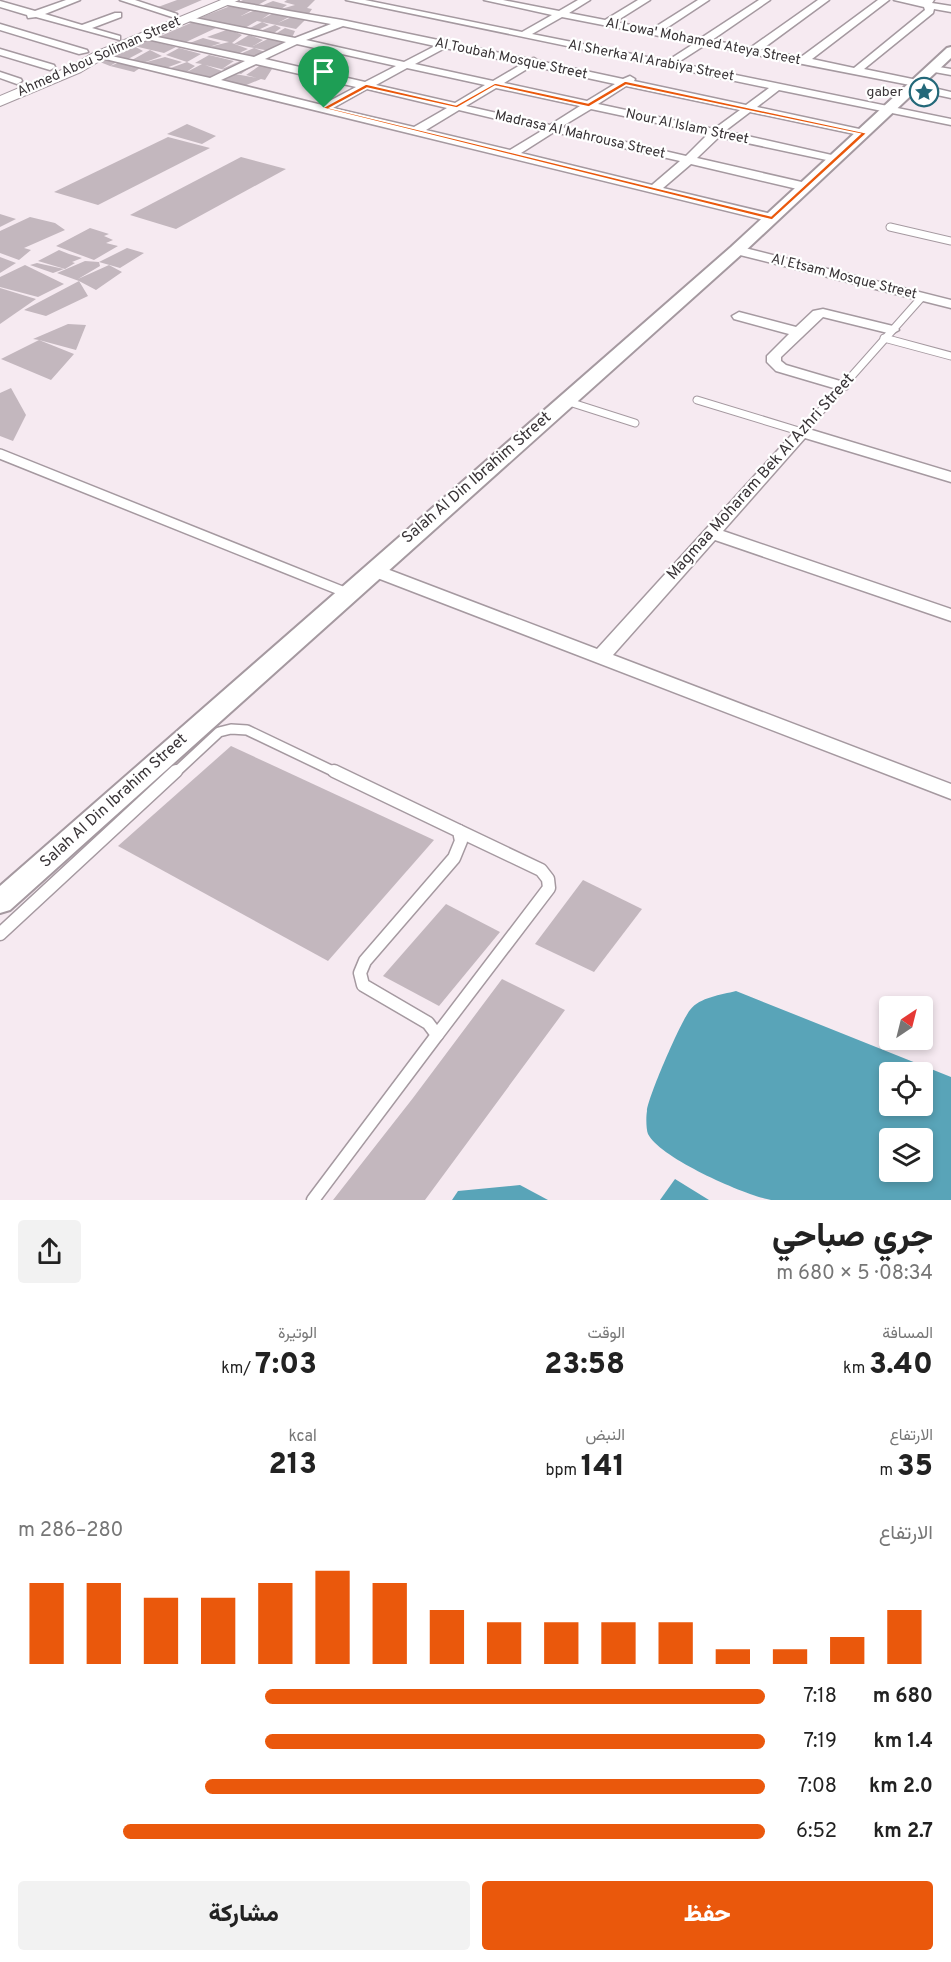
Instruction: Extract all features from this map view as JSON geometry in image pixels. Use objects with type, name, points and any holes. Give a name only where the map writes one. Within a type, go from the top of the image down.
[{"type":"main road","name":"Ahmed Abou Soliman Street","points":[[0,88],[117,38],[219,1]]},
{"type":"main road","name":"Ahmed Abou Soliman Street","points":[[0,101],[76,69],[179,17]]},
{"type":"main road","points":[[53,65],[76,69]]},
{"type":"street","points":[[0,27],[75,0]]},
{"type":"street","name":"Al Sherka Al Arabiya Street","points":[[351,0],[951,122]]},
{"type":"street","name":"Al Lowa' Mohamed Ateya Street","points":[[489,0],[520,3],[560,14],[855,71],[951,95]]},
{"type":"street","points":[[523,35],[585,0]]},
{"type":"street","points":[[606,22],[645,0]]},
{"type":"street","points":[[653,32],[704,0]]},
{"type":"street","points":[[512,154],[625,83],[703,41],[765,0]]},
{"type":"street","points":[[752,51],[824,0]]},
{"type":"street","points":[[803,61],[884,0]]},
{"type":"street","points":[[899,0],[929,3],[951,9]]},
{"type":"street","name":"Nour Al Islam Street","points":[[130,1],[179,17],[836,159]]},
{"type":"street","name":"Al Toubah Mosque Street","points":[[219,1],[342,23],[864,133]]},
{"type":"street","points":[[855,71],[930,11],[929,3]]},
{"type":"street","points":[[0,4],[117,38]]},
{"type":"street","points":[[211,81],[296,41],[379,6]]},
{"type":"street","points":[[82,28],[118,15]]},
{"type":"street","points":[[34,37],[69,24]]},
{"type":"street","points":[[324,108],[479,26]]},
{"type":"street","points":[[0,27],[83,52]]},
{"type":"street","name":"Madrasa Al Mahrousa Street","points":[[143,37],[254,60],[806,187]]},
{"type":"street","points":[[416,131],[564,44]]},
{"type":"street","name":"Salah Al Din Ibrahim Street","points":[[0,902],[737,250],[915,85],[942,70],[951,51]]},
{"type":"street","points":[[0,52],[53,65]]},
{"type":"street","points":[[98,56],[324,108],[772,218]]},
{"type":"street","points":[[0,75],[17,81]]},
{"type":"street","points":[[654,189],[689,160],[716,133],[777,87]]},
{"type":"street","name":"Al Etsam Mosque Street","points":[[737,250],[951,304]]},
{"type":"street","points":[[842,386],[781,368],[774,362],[774,356],[818,314],[823,313],[888,334]]},
{"type":"street","points":[[740,316],[799,332]]},
{"type":"street","points":[[802,432],[951,477]]},
{"type":"street","name":"Magmaa Moharam Bek Al Azhri Street","points":[[601,657],[802,432]]},
{"type":"street","points":[[711,533],[951,615]]},
{"type":"street","points":[[374,570],[951,792]]},
{"type":"lane","points":[[890,227],[951,241]]},
{"type":"lane","name":"Magmaa Moharam Bek Al Azhri Street","points":[[802,432],[921,297]]},
{"type":"lane","points":[[888,334],[951,356]]},
{"type":"lane","points":[[566,400],[635,423]]},
{"type":"lane","points":[[697,400],[802,432]]},
{"type":"lane","points":[[0,454],[347,593]]},
{"type":"lane","points":[[0,934],[219,732],[231,729],[246,730],[541,870],[548,879],[549,888],[313,1200]]},
{"type":"lane","points":[[436,1035],[435,1030],[428,1023],[363,985],[360,973],[365,961],[454,858],[461,841],[459,831]]},
{"type":"water","points":[[736,991],[914,1062],[879,1062],[879,1116],[933,1116],[933,1070],[951,1077],[951,1200],[771,1200],[742,1191],[704,1174],[668,1154],[656,1144],[647,1132],[646,1122],[649,1103],[659,1076],[690,1010],[699,1002]]},
{"type":"water","points":[[675,1179],[709,1200],[660,1200]]},
{"type":"water","points":[[520,1185],[548,1200],[452,1200],[458,1191]]},
{"type":"building","points":[[177,0],[202,0],[174,12],[158,7]]},
{"type":"building","points":[[243,0],[267,0],[256,6],[237,3]]},
{"type":"building","points":[[287,0],[315,0],[307,8],[312,9],[308,15],[281,9],[295,5],[284,2]]},
{"type":"building","points":[[273,1],[287,5],[278,11],[261,6]]},
{"type":"building","points":[[233,5],[252,10],[241,16],[258,9],[271,13],[262,19],[274,13],[289,17],[278,23],[294,16],[305,20],[296,29],[257,21],[245,28],[199,18]]},
{"type":"building","points":[[193,22],[216,28],[184,43],[156,38]]},
{"type":"building","points":[[262,22],[269,25],[258,30],[248,29]]},
{"type":"building","points":[[275,25],[281,28],[271,35],[255,33]]},
{"type":"building","points":[[285,28],[295,31],[291,40],[272,36]]},
{"type":"building","points":[[229,29],[242,35],[232,43],[248,49],[237,54],[209,47],[229,42],[207,37]]},
{"type":"building","points":[[249,35],[263,40],[253,46],[270,38],[284,43],[270,51],[234,44]]},
{"type":"building","points":[[203,38],[221,43],[206,48],[187,44]]},
{"type":"building","points":[[148,40],[176,47],[164,53],[134,46],[143,51],[128,59],[109,55]]},
{"type":"building","points":[[179,48],[201,54],[187,62],[166,55]]},
{"type":"building","points":[[254,48],[265,52],[255,58],[240,54]]},
{"type":"building","points":[[150,50],[162,56],[143,63],[165,57],[182,62],[166,68],[143,66],[134,72],[110,66],[128,59],[132,60]]},
{"type":"building","points":[[209,55],[234,61],[222,69],[240,61],[255,64],[241,74],[205,65],[222,71],[216,78],[185,73],[202,64],[195,63]]},
{"type":"building","points":[[114,57],[122,59],[110,66],[100,62]]},
{"type":"building","points":[[187,62],[195,66],[185,73],[168,69]]},
{"type":"building","points":[[262,64],[272,69],[265,80],[261,79],[244,86],[221,80],[235,74],[257,78],[246,75]]},
{"type":"building","points":[[187,124],[216,136],[202,144],[167,134]]},
{"type":"building","points":[[168,137],[210,148],[98,205],[54,192]]},
{"type":"building","points":[[241,157],[286,169],[176,229],[130,215]]},
{"type":"building","points":[[0,214],[16,219],[0,227]]},
{"type":"building","points":[[30,217],[55,223],[65,230],[24,248],[31,250],[19,260],[0,253],[0,231]]},
{"type":"building","points":[[90,228],[109,234],[104,236],[113,240],[106,243],[118,246],[94,260],[56,246]]},
{"type":"building","points":[[127,248],[144,253],[120,268],[99,262]]},
{"type":"building","points":[[59,250],[82,258],[72,262],[75,263],[65,269],[38,261]]},
{"type":"building","points":[[0,257],[16,263],[0,273]]},
{"type":"building","points":[[85,261],[99,262],[100,266],[78,279],[109,265],[122,272],[96,290],[57,273]]},
{"type":"building","points":[[37,263],[64,269],[53,273],[30,265]]},
{"type":"building","points":[[25,265],[64,284],[38,297],[0,287],[0,277]]},
{"type":"building","points":[[79,281],[88,296],[46,316],[24,310]]},
{"type":"building","points":[[0,288],[36,299],[0,324]]},
{"type":"building","points":[[68,324],[86,325],[76,350],[33,339]]},
{"type":"building","points":[[39,340],[74,354],[51,380],[1,359]]},
{"type":"building","points":[[11,388],[26,415],[13,441],[0,436],[0,393]]},
{"type":"building","points":[[231,746],[434,840],[328,961],[118,846]]},
{"type":"building","points":[[583,880],[642,909],[594,972],[535,944]]},
{"type":"building","points":[[446,904],[500,932],[439,1006],[383,976]]},
{"type":"building","points":[[502,979],[565,1010],[425,1200],[333,1200],[413,1098]]},
{"type":"place","name":"gaber","points":[[924,92]]},
{"type":"route","points":[[625,83],[864,133],[772,218],[324,108],[366,86],[457,107],[495,84],[589,105],[625,83]]}]
